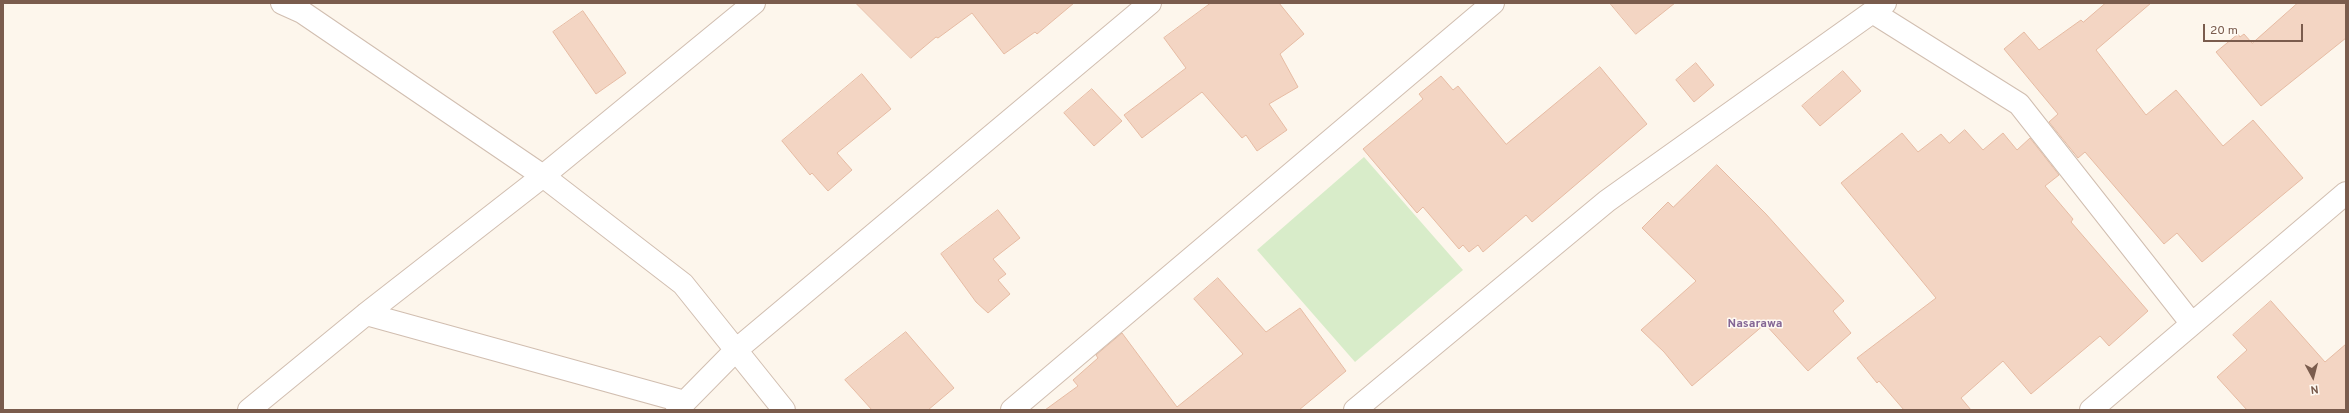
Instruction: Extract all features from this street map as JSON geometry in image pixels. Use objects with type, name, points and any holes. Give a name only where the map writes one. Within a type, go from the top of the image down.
[{"type":"street","points":[[282,3],[302,12],[543,176],[683,284],[784,410]]},
{"type":"street","points":[[250,410],[366,314],[543,176],[754,3]]},
{"type":"street","points":[[366,314],[681,406],[736,350],[1150,3]]},
{"type":"street","points":[[1012,410],[1493,3]]},
{"type":"street","points":[[1355,410],[1607,202],[1880,8],[2019,104],[2192,324]]},
{"type":"street","points":[[2091,410],[2346,193]]},
{"type":"green space","points":[[1364,157],[1463,270],[1355,362],[1257,250]]},
{"type":"building","points":[[856,3],[1074,3],[1037,34],[1035,32],[1004,54],[972,13],[938,38],[936,37],[911,58]]},
{"type":"building","points":[[1211,3],[1279,3],[1304,34],[1280,54],[1298,87],[1269,104],[1287,130],[1257,151],[1246,135],[1242,138],[1202,92],[1142,138],[1124,115],[1186,68],[1164,38]]},
{"type":"building","points":[[1610,3],[1675,3],[1636,34]]},
{"type":"building","points":[[2106,3],[2151,3],[2096,50],[2146,115],[2176,90],[2223,146],[2253,120],[2303,178],[2202,262],[2177,233],[2164,244],[2085,152],[2078,158],[2049,122],[2058,114],[2004,49],[2024,32],[2039,50],[2081,20],[2083,22]]},
{"type":"building","points":[[2298,3],[2346,3],[2346,38],[2261,106],[2216,52],[2238,34],[2240,37],[2244,34],[2252,43]]},
{"type":"building","points":[[583,11],[626,73],[596,94],[553,32]]},
{"type":"building","points":[[1696,63],[1714,85],[1694,102],[1676,80]]},
{"type":"building","points":[[1600,67],[1647,124],[1532,222],[1526,215],[1483,252],[1478,245],[1469,252],[1463,245],[1459,249],[1423,207],[1417,213],[1363,149],[1423,99],[1419,94],[1441,76],[1453,90],[1458,86],[1506,144]]},
{"type":"building","points":[[1843,71],[1861,91],[1820,126],[1802,106]]},
{"type":"building","points":[[862,74],[891,109],[837,153],[852,170],[828,191],[812,173],[810,175],[782,141]]},
{"type":"building","points":[[1092,89],[1122,121],[1094,146],[1064,113]]},
{"type":"building","points":[[1965,130],[1983,150],[2003,133],[2017,150],[2030,138],[2059,175],[2045,186],[2073,219],[2071,222],[2148,311],[2109,346],[2100,336],[2031,394],[2003,361],[1961,398],[1971,410],[1904,410],[1879,381],[1877,383],[1857,358],[1936,298],[1841,183],[1902,133],[1918,152],[1941,134],[1949,143]]},
{"type":"building","points":[[1717,165],[1766,214],[1844,301],[1833,311],[1851,333],[1808,371],[1765,324],[1692,386],[1664,352],[1641,330],[1696,281],[1642,228],[1668,202],[1673,207]]},
{"type":"building","points":[[998,210],[1020,238],[993,259],[1006,274],[998,280],[1010,294],[988,313],[976,302],[941,254]]},
{"type":"building","points":[[1218,278],[1266,332],[1300,308],[1346,371],[1299,410],[1045,410],[1078,386],[1073,380],[1098,358],[1096,355],[1122,333],[1177,407],[1243,354],[1194,299]]},
{"type":"building","points":[[2271,301],[2325,362],[2346,344],[2346,410],[2247,410],[2217,377],[2247,350],[2233,335]]},
{"type":"building","points":[[906,332],[954,388],[928,410],[872,410],[845,380]]},
{"type":"district","name":"Nasarawa","points":[[1755,325]]}]
